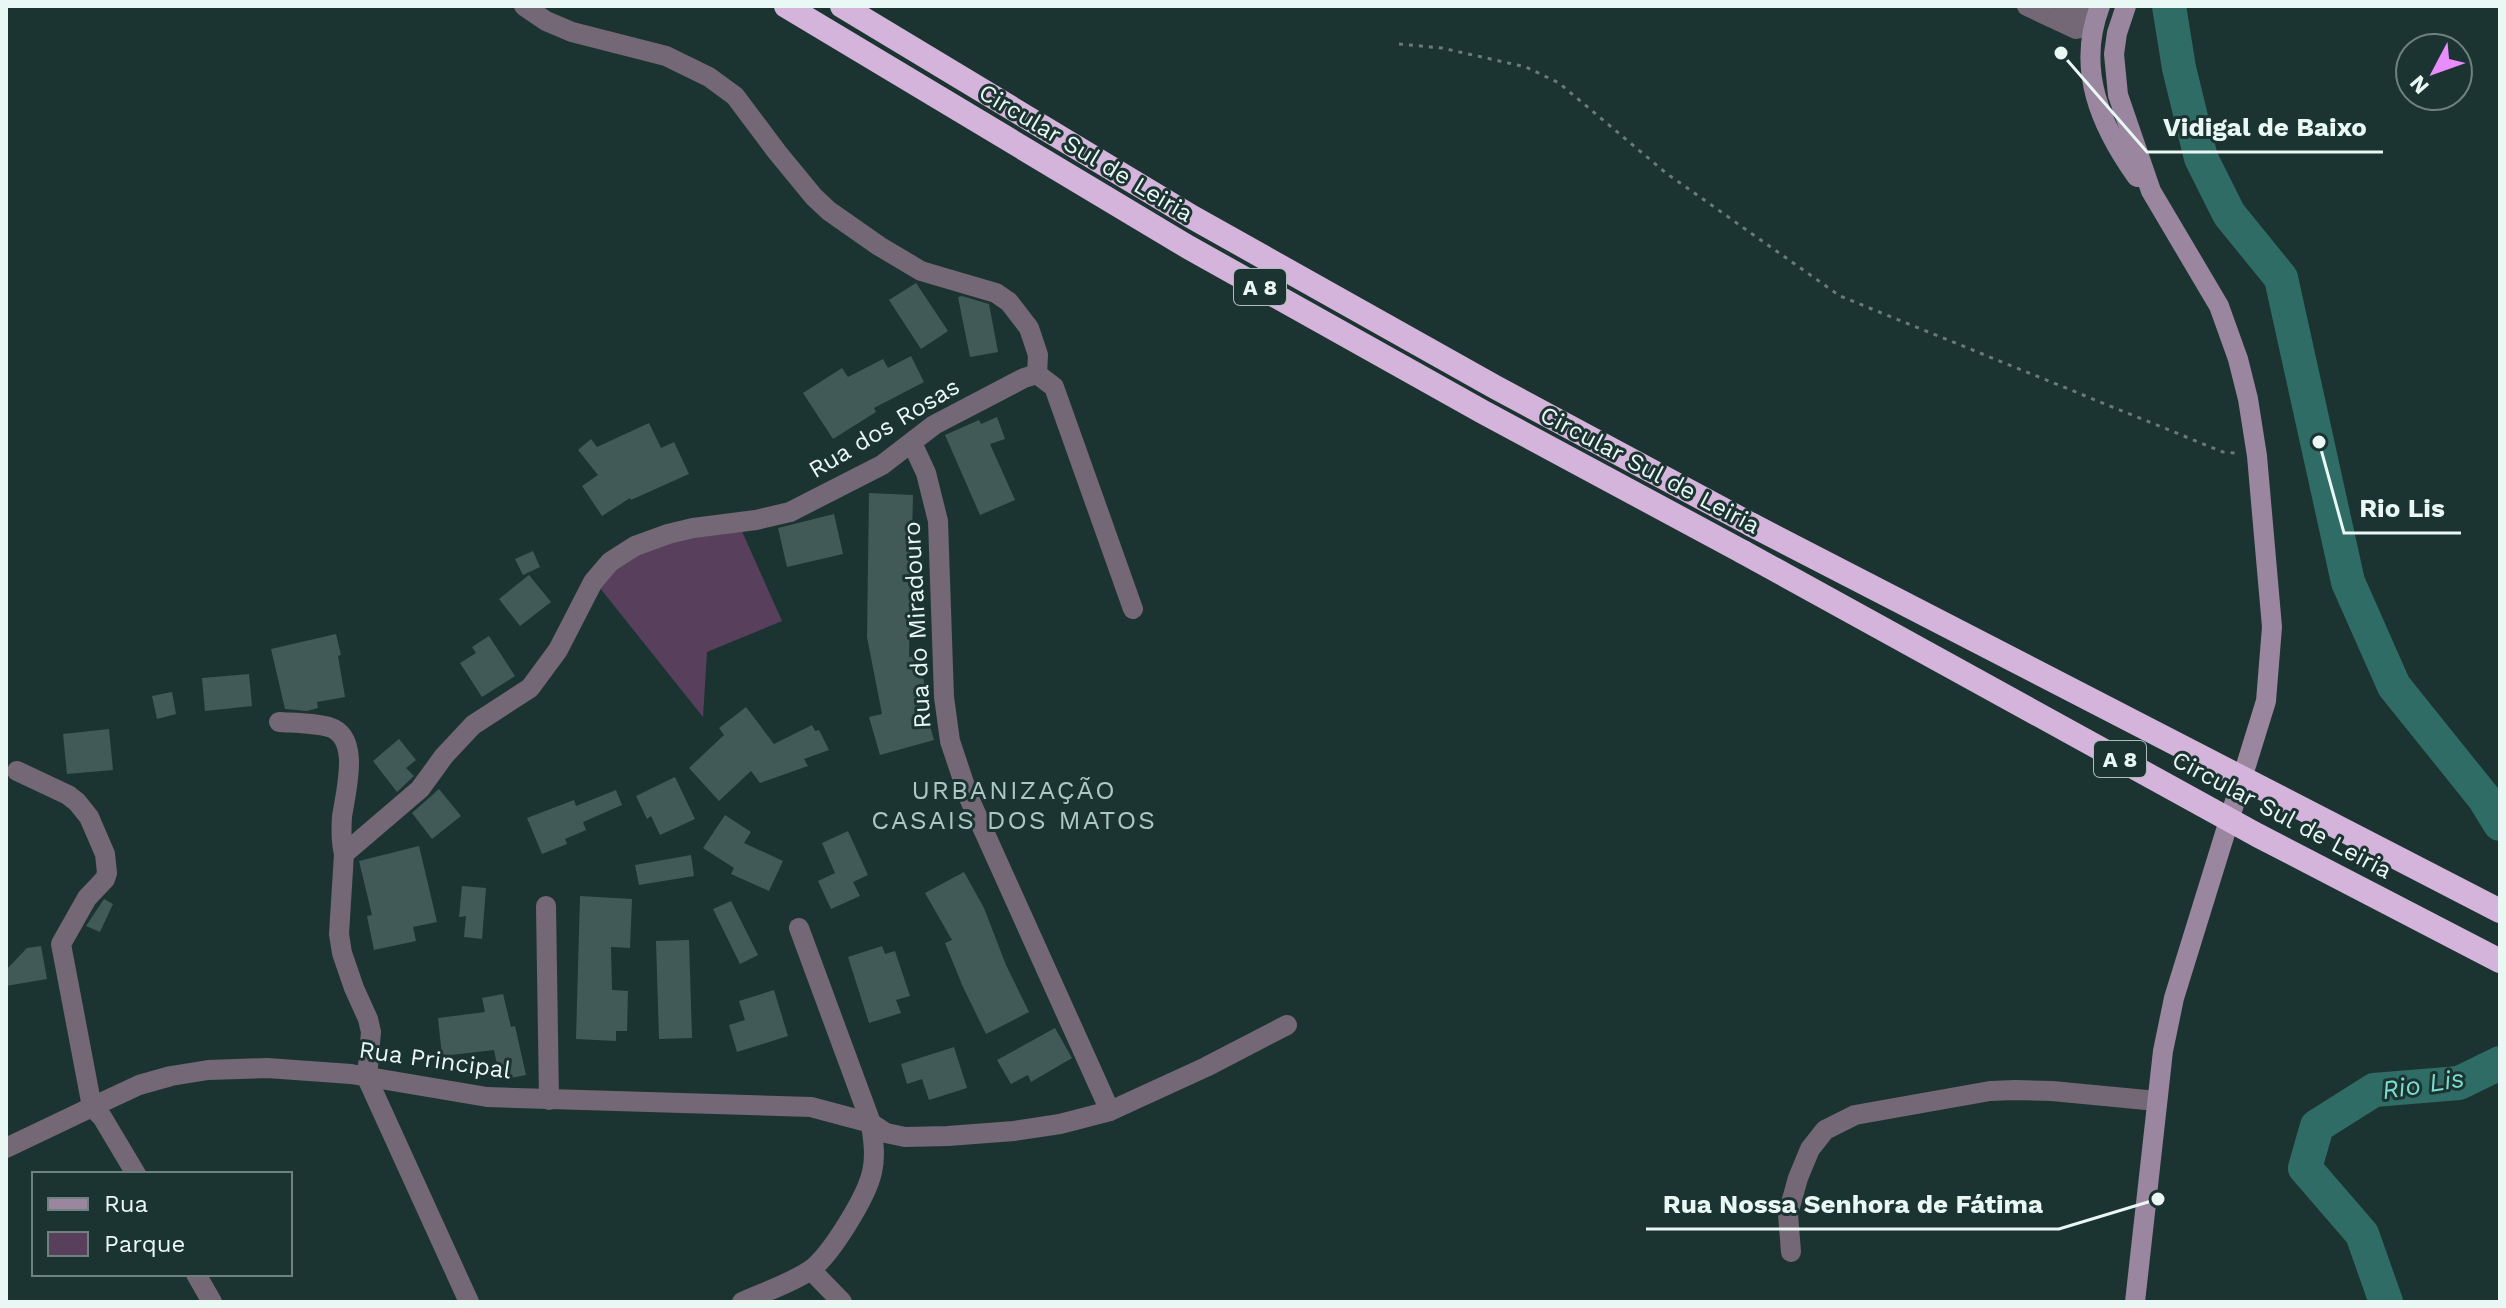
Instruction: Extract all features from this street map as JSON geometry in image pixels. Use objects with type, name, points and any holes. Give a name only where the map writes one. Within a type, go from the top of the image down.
[{"type":"highway","name":"Circular Sul de Leiria","points":[[786,6],[1188,247],[1483,412],[2257,835],[2500,961]]},
{"type":"highway","name":"Circular Sul de Leiria","points":[[842,6],[1192,217],[1495,387],[1752,525],[2500,911]]},
{"type":"main road","points":[[2100,6],[2093,26],[2089,65],[2098,104],[2117,145],[2136,176],[2151,191]]},
{"type":"main road","points":[[2126,6],[2117,33],[2114,75],[2118,95],[2151,191],[2206,284],[2224,319],[2238,359],[2257,456],[2271,599],[2270,669],[2266,701],[2174,998],[2163,1051],[2135,1302]]},
{"type":"main road","points":[[2093,26],[2117,33]]},
{"type":"street","points":[[524,6],[546,21],[572,32],[666,56],[709,77],[735,96],[771,145],[829,211],[921,271],[996,293],[1009,302],[1029,328],[1038,355],[1037,374],[1054,387],[1133,609]]},
{"type":"street","points":[[2027,6],[2076,29],[2093,26]]},
{"type":"street","points":[[2065,6],[2080,13],[2093,26]]},
{"type":"street","name":"Rua dos Rosas","points":[[344,854],[420,789],[444,756],[473,725],[530,688],[558,650],[593,582],[610,562],[635,546],[668,534],[790,512],[882,465],[934,425],[1037,374]]},
{"type":"street","name":"Rua do Miradouro","points":[[912,443],[926,473],[938,521],[944,697],[950,741],[969,798],[1110,1111]]},
{"type":"street","points":[[279,722],[330,727],[344,739],[349,763],[341,840],[344,854],[339,934],[342,953],[371,1032],[367,1078],[469,1302]]},
{"type":"street","points":[[17,771],[77,802],[94,827],[105,854],[105,879],[87,898],[61,944],[92,1107],[102,1117],[135,1172]]},
{"type":"street","points":[[546,906],[549,1100]]},
{"type":"street","points":[[742,1302],[811,1270],[831,1249],[870,1183],[874,1154],[871,1123],[799,928]]},
{"type":"street","name":"Rua Principal","points":[[6,1148],[139,1085],[208,1070],[267,1068],[351,1074],[487,1097],[811,1107],[871,1123],[886,1133],[905,1137],[1014,1131],[1060,1124],[1110,1111],[1287,1025]]},
{"type":"street","points":[[1791,1252],[1788,1214],[1798,1178],[1810,1149],[1825,1130],[1838,1121],[1855,1115],[1990,1091],[2052,1091],[2157,1101]]},
{"type":"street","points":[[811,1270],[842,1302]]},
{"type":"street","points":[[197,1276],[212,1302]]},
{"type":"path","points":[[1399,44],[1442,48],[1526,67],[1559,83],[1666,173],[1840,296],[2223,452],[2257,456]]},
{"type":"green space","points":[[740,527],[782,621],[707,652],[703,717],[596,583],[636,549]]},
{"type":"building","points":[[916,283],[948,331],[921,349],[889,300]]},
{"type":"building","points":[[958,297],[989,304],[998,352],[970,357]]},
{"type":"building","points":[[911,356],[924,382],[874,408],[876,412],[833,439],[803,393],[842,368],[848,377],[883,359],[888,368]]},
{"type":"building","points":[[997,417],[1005,439],[990,444],[1015,500],[980,515],[945,435],[979,420],[981,424]]},
{"type":"building","points":[[649,423],[661,448],[674,442],[689,474],[630,498],[602,516],[582,486],[598,475],[578,450],[591,439],[597,447]]},
{"type":"building","points":[[869,493],[913,495],[909,657],[919,656],[925,687],[919,688],[934,740],[880,755],[869,717],[882,714],[867,637]]},
{"type":"building","points":[[834,514],[843,554],[787,567],[778,528]]},
{"type":"building","points":[[533,551],[540,567],[523,575],[515,559]]},
{"type":"building","points":[[529,575],[551,602],[520,626],[499,599]]},
{"type":"building","points":[[336,634],[345,697],[317,702],[318,708],[307,711],[285,709],[271,649]]},
{"type":"building","points":[[489,636],[515,676],[482,697],[460,663],[476,653],[472,647]]},
{"type":"building","points":[[249,674],[252,706],[205,711],[202,678]]},
{"type":"building","points":[[172,692],[176,714],[157,719],[152,696]]},
{"type":"building","points":[[746,707],[774,744],[812,725],[815,731],[819,730],[829,750],[804,759],[808,766],[760,783],[751,771],[719,801],[689,768],[724,735],[719,728]]},
{"type":"building","points":[[109,729],[113,770],[67,774],[63,734]]},
{"type":"building","points":[[399,739],[416,760],[406,768],[414,776],[397,792],[373,761]]},
{"type":"building","points":[[675,777],[695,819],[660,835],[651,816],[647,819],[636,796]]},
{"type":"building","points":[[439,789],[461,816],[432,839],[412,813]]},
{"type":"building","points":[[616,790],[622,805],[583,822],[586,830],[565,839],[567,844],[542,854],[527,818],[574,800],[576,806]]},
{"type":"building","points":[[725,815],[751,832],[744,843],[783,861],[769,891],[731,874],[734,868],[703,848]]},
{"type":"building","points":[[848,831],[868,875],[853,882],[860,896],[831,909],[818,881],[835,873],[822,843]]},
{"type":"building","points":[[419,846],[437,922],[413,927],[416,941],[374,950],[367,916],[372,915],[359,861]]},
{"type":"building","points":[[691,855],[694,876],[639,885],[635,865]]},
{"type":"building","points":[[964,872],[984,908],[1006,965],[1029,1012],[986,1034],[945,943],[952,940],[925,893]]},
{"type":"building","points":[[462,886],[486,888],[482,939],[464,937],[466,916],[459,917]]},
{"type":"building","points":[[580,896],[632,899],[630,948],[611,947],[612,990],[628,991],[627,1031],[616,1031],[616,1041],[576,1039]]},
{"type":"building","points":[[104,899],[113,904],[100,932],[86,926]]},
{"type":"building","points":[[731,901],[758,955],[740,964],[713,909]]},
{"type":"building","points":[[689,940],[692,1038],[659,1039],[656,941]]},
{"type":"building","points":[[41,946],[47,979],[6,986],[6,970],[27,948]]},
{"type":"building","points":[[882,946],[885,954],[895,951],[910,996],[896,1000],[901,1013],[869,1023],[848,957]]},
{"type":"building","points":[[774,990],[788,1036],[737,1052],[729,1025],[745,1020],[739,1001]]},
{"type":"building","points":[[503,994],[511,1027],[515,1026],[526,1075],[500,1080],[494,1050],[442,1056],[438,1018],[485,1012],[482,998]]},
{"type":"building","points":[[1055,1028],[1072,1058],[1031,1082],[1028,1075],[1011,1084],[997,1060]]},
{"type":"building","points":[[954,1047],[967,1088],[929,1100],[922,1079],[907,1084],[901,1064]]},
{"type":"waterway","name":"Rio Lis","points":[[2169,6],[2179,68],[2201,158],[2229,214],[2281,278],[2348,582],[2394,686],[2484,798],[2500,824]]},
{"type":"waterway","name":"Rio Lis","points":[[2386,1302],[2362,1234],[2305,1168],[2317,1126],[2374,1090],[2459,1083],[2500,1063]]},
{"type":"place","name":"Vidigal de Baixo","points":[[2061,53]]},
{"type":"place","name":"Rio Lis","points":[[2319,442]]},
{"type":"place","name":"Rua Nossa Senhora de Fátima","points":[[2158,1199]]},
{"type":"district","name":"URBANIZAÇÃO CASAIS DOS MATOS","points":[[1014,805]]}]
